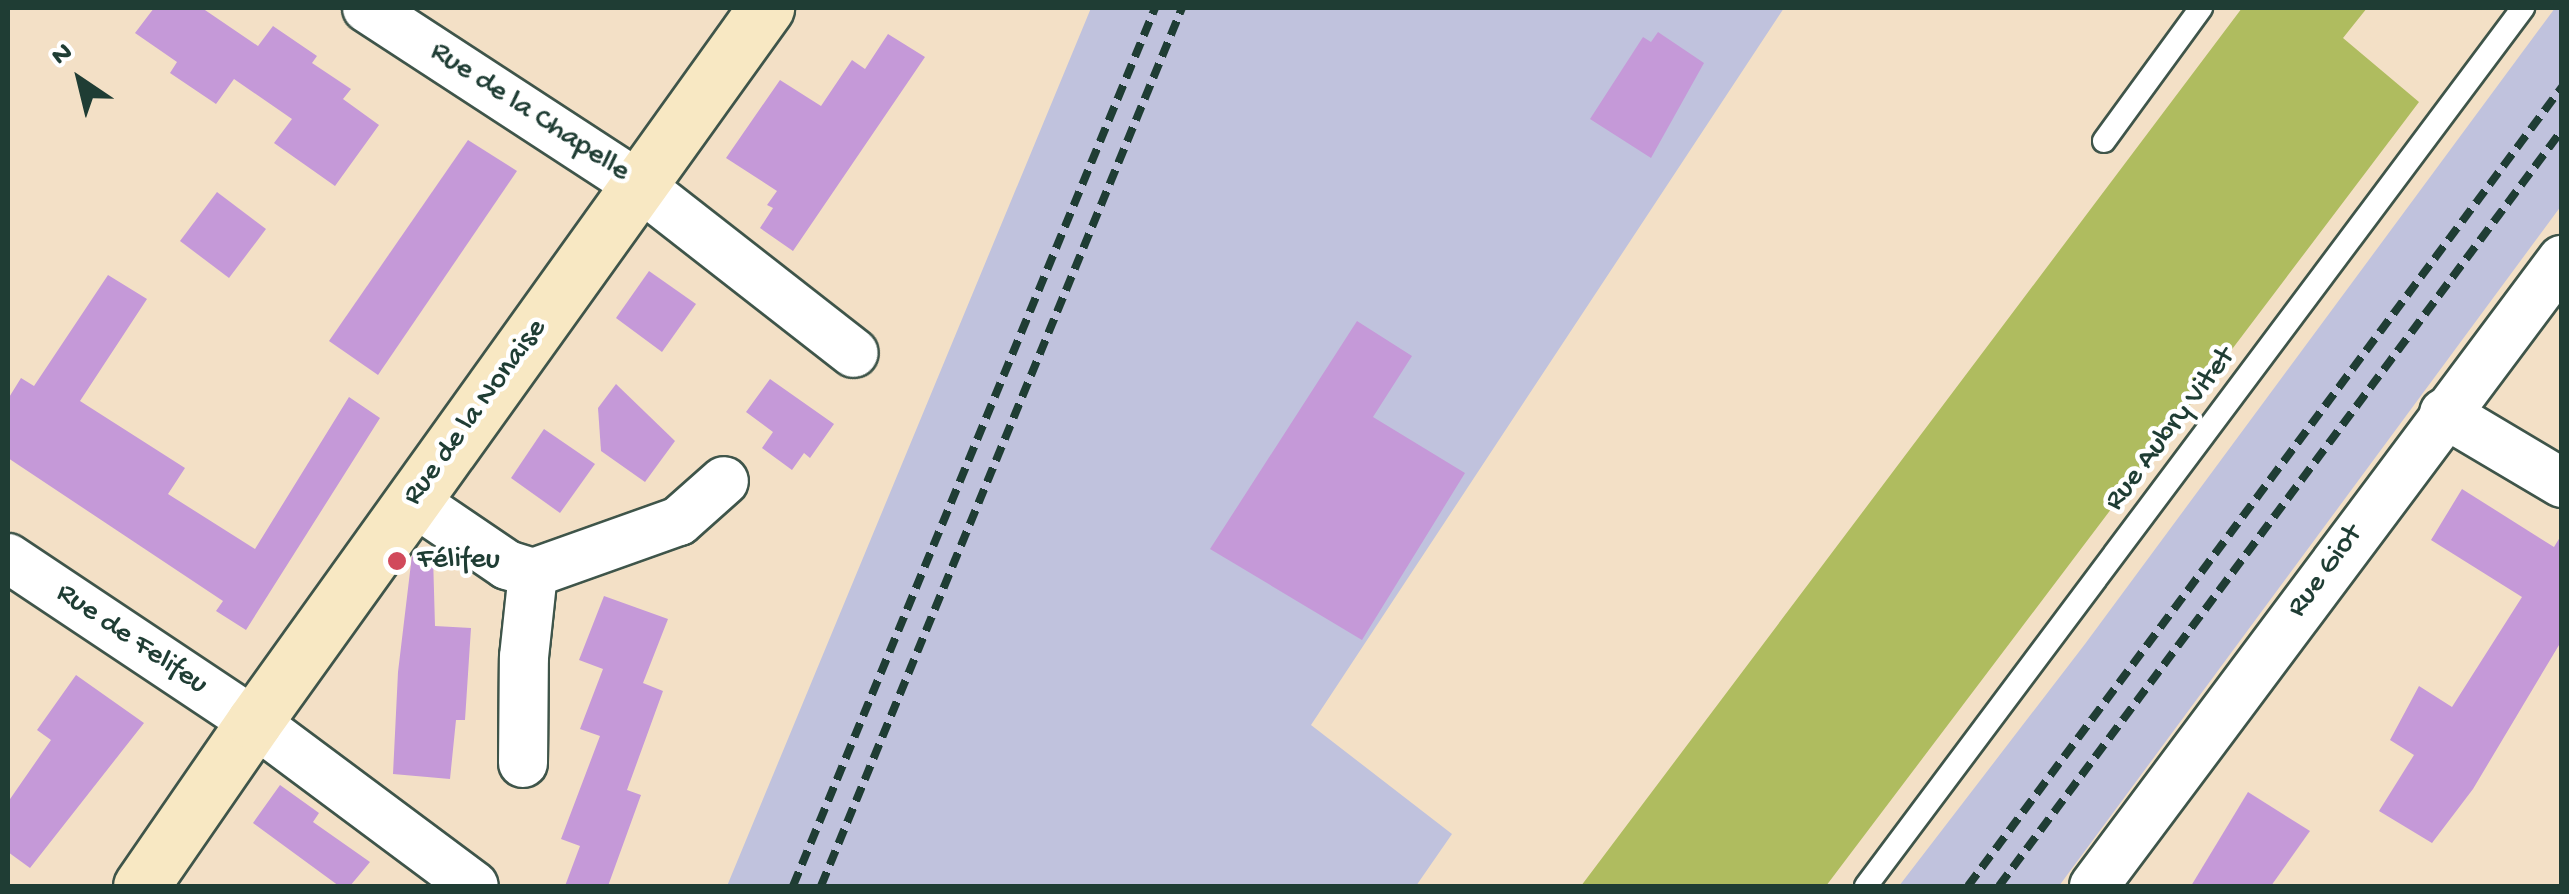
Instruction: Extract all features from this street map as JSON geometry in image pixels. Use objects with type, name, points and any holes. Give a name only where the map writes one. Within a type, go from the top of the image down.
[{"type":"main road","name":"Rue de la Nonaise","points":[[141,886],[254,722],[766,8]]},
{"type":"street","name":"Rue de la Chapelle","points":[[367,8],[640,186]]},
{"type":"street","points":[[640,186],[854,354]]},
{"type":"street","name":"Rue Giot","points":[[2094,886],[2562,260]]},
{"type":"street","points":[[2444,413],[2562,483]]},
{"type":"street","points":[[413,501],[507,564],[533,574],[679,521],[724,481]]},
{"type":"street","name":"Rue de Felifeu","points":[[8,558],[254,722],[474,886]]},
{"type":"street","points":[[523,764],[524,657],[533,574]]},
{"type":"lane","points":[[2104,141],[2200,8]]},
{"type":"lane","name":"Rue Aubry Vitet","points":[[1866,886],[2523,8]]},
{"type":"shaded area","points":[[1091,8],[1784,8],[1311,725],[1452,834],[1416,886],[727,886]]},
{"type":"shaded area","points":[[2555,8],[2562,8],[2561,206],[2059,886],[1899,886],[2085,644]]},
{"type":"green space","points":[[2242,8],[2367,8],[2343,38],[2419,102],[1826,886],[1581,886]]},
{"type":"building","points":[[154,8],[202,8],[258,46],[273,26],[317,56],[312,63],[351,89],[343,99],[379,125],[335,186],[274,143],[292,119],[234,79],[216,104],[170,73],[177,62],[135,33]]},
{"type":"building","points":[[1658,32],[1704,63],[1651,158],[1590,119],[1643,37],[1651,42]]},
{"type":"building","points":[[888,34],[925,57],[793,251],[760,228],[773,208],[767,205],[777,191],[726,158],[780,80],[821,106],[852,60],[865,69]]},
{"type":"building","points":[[468,140],[517,171],[378,375],[329,341]]},
{"type":"building","points":[[217,192],[266,229],[229,278],[180,241]]},
{"type":"building","points":[[649,271],[696,304],[662,352],[616,318]]},
{"type":"building","points":[[108,275],[147,299],[80,401],[185,468],[168,494],[255,549],[349,397],[380,418],[246,630],[216,611],[223,601],[8,458],[8,399],[21,378],[34,386]]},
{"type":"building","points":[[1357,321],[1412,356],[1373,417],[1465,473],[1362,640],[1210,549]]},
{"type":"building","points":[[770,379],[834,424],[810,458],[804,453],[792,470],[762,448],[773,432],[746,412]]},
{"type":"building","points":[[616,384],[675,441],[645,482],[601,451],[598,408]]},
{"type":"building","points":[[544,429],[595,464],[560,513],[511,478]]},
{"type":"building","points":[[2462,489],[2554,547],[2562,534],[2562,640],[2473,789],[2432,843],[2379,811],[2414,755],[2390,740],[2419,686],[2452,707],[2522,597],[2431,540]]},
{"type":"building","points":[[412,555],[433,556],[435,626],[471,628],[465,720],[456,720],[450,779],[393,774],[398,672]]},
{"type":"building","points":[[604,596],[668,619],[643,683],[663,691],[627,790],[641,795],[608,886],[565,886],[580,846],[561,839],[600,736],[580,729],[603,669],[579,660]]},
{"type":"building","points":[[76,675],[144,723],[30,868],[8,852],[8,802],[51,740],[37,730]]},
{"type":"building","points":[[280,785],[319,813],[313,822],[370,862],[350,886],[339,886],[253,823]]},
{"type":"building","points":[[2248,792],[2310,831],[2271,886],[2191,886]]},
{"type":"railway","points":[[793,886],[1155,8]]},
{"type":"railway","points":[[821,886],[1182,8]]},
{"type":"railway","points":[[1968,886],[2562,87]]},
{"type":"railway","points":[[1999,886],[2562,130]]},
{"type":"place","name":"Félifeu","points":[[397,561]]}]
